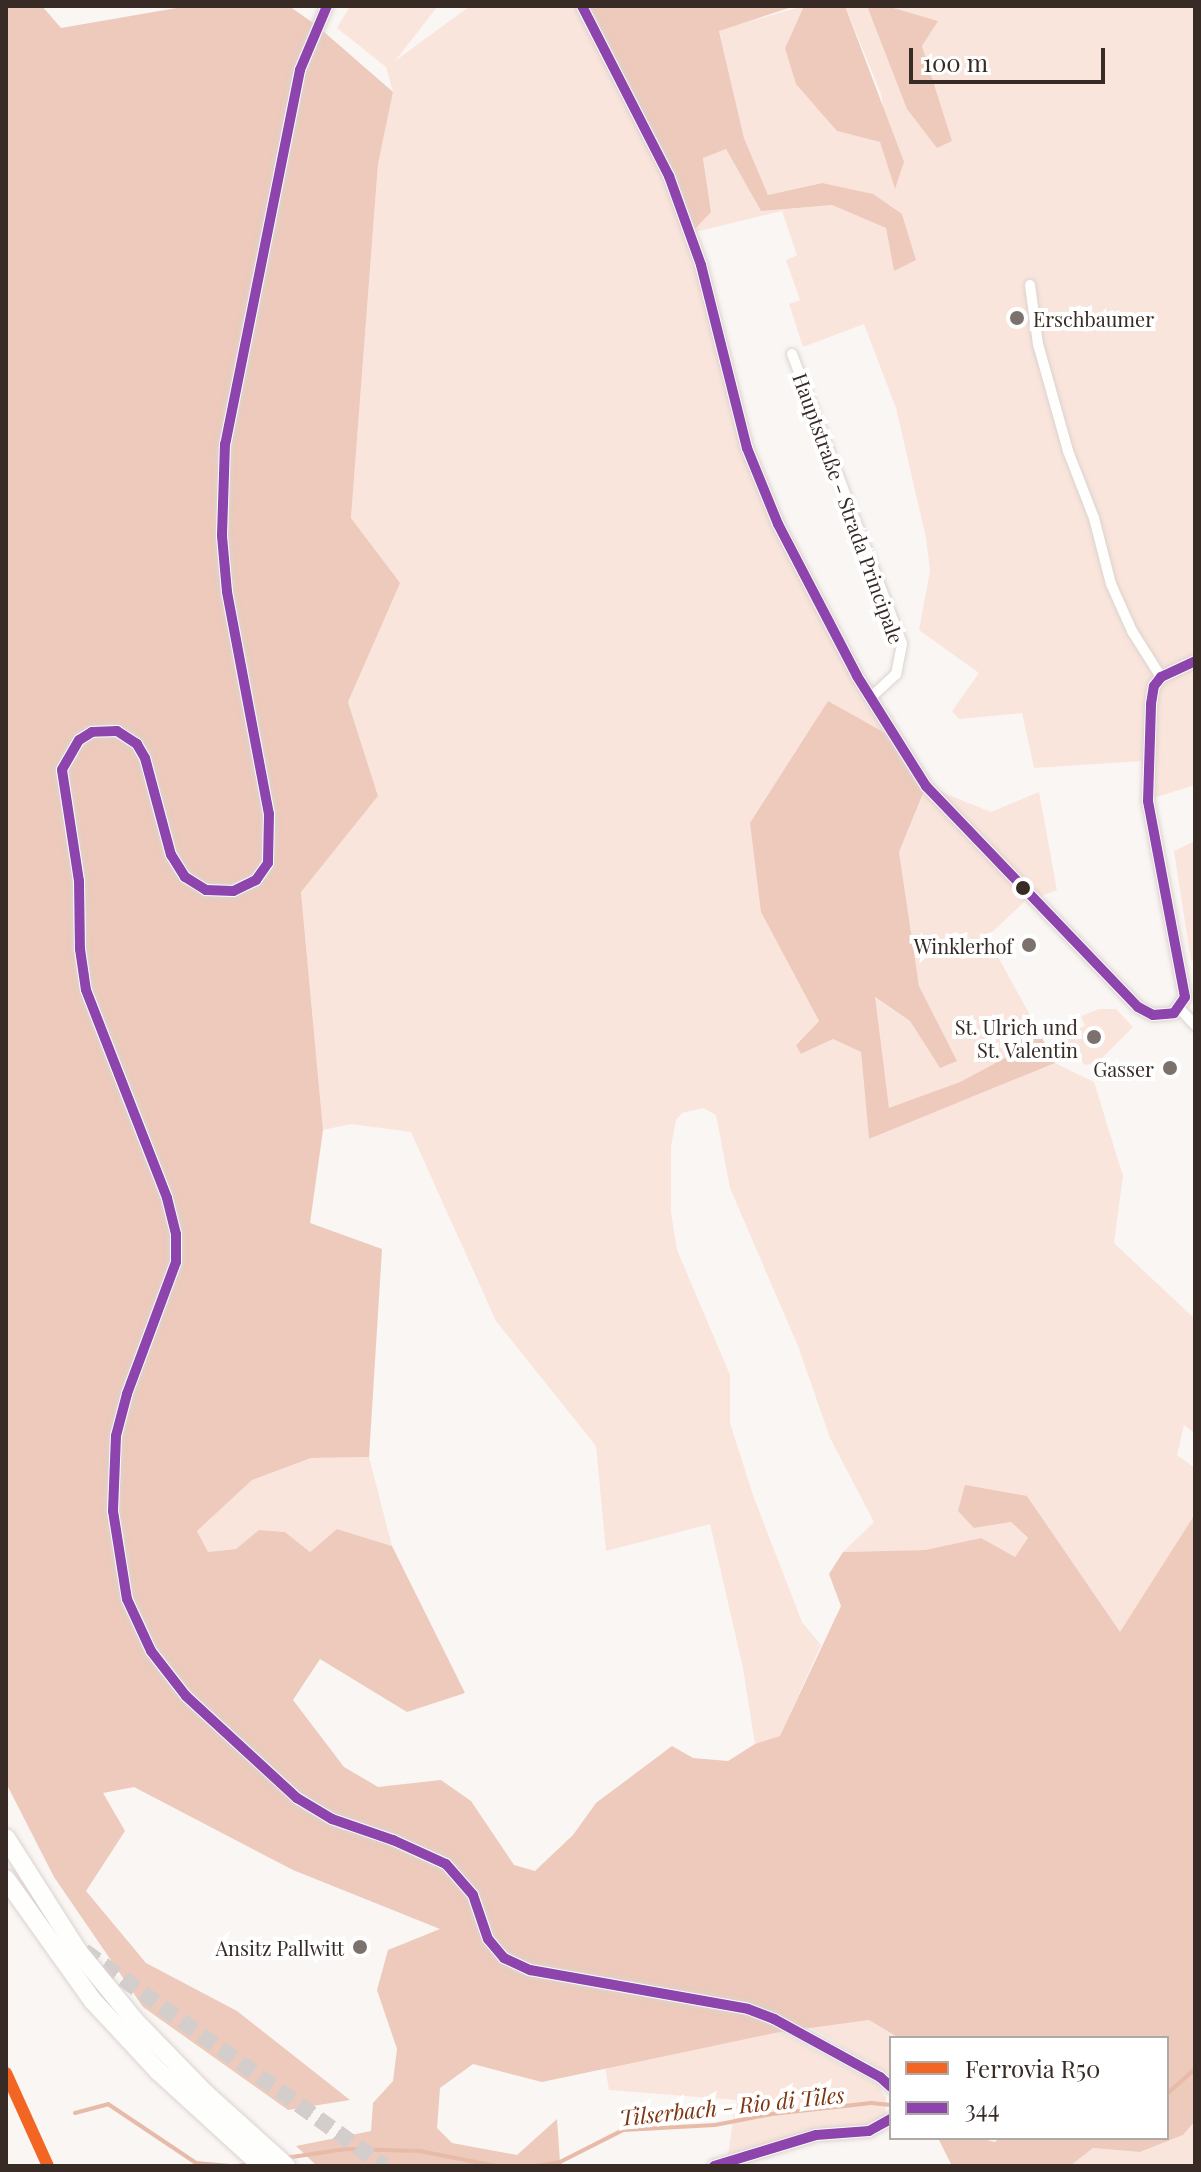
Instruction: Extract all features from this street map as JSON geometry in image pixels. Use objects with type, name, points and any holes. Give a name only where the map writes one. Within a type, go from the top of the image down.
[{"type":"highway","points":[[6,1838],[70,1939],[127,2012],[206,2094],[286,2166]]},
{"type":"highway","points":[[6,1879],[93,2001],[158,2071],[262,2166]]},
{"type":"street","points":[[327,6],[316,25],[300,70],[225,444],[222,536],[227,592],[269,814],[272,840],[268,863],[256,880],[233,891],[206,890],[185,877],[171,855],[164,836],[145,758],[137,744],[117,731],[92,732],[79,740],[71,748],[62,770],[79,881],[80,949],[86,990],[167,1198],[176,1234],[176,1262],[127,1394],[116,1436],[113,1511],[127,1599],[138,1626],[164,1669],[186,1696],[297,1798],[332,1819],[393,1840],[446,1864],[466,1885],[488,1939],[504,1958],[530,1970],[748,2009],[774,2019],[880,2077],[889,2085]]},
{"type":"street","points":[[582,6],[669,176],[691,233],[737,418],[773,511],[870,698],[926,786],[1138,1007],[1160,1016],[1180,1009],[1185,1001],[1147,785],[1151,704],[1154,686],[1161,677],[1195,661]]},
{"type":"street","points":[[1030,285],[1038,344],[1068,451],[1094,518],[1111,584],[1132,631],[1161,677]]},
{"type":"street","name":"Hauptstraße - Strada Principale","points":[[792,354],[902,644],[896,674],[870,698]]},
{"type":"street","points":[[1180,1009],[1195,1025]]},
{"type":"street","points":[[714,2166],[816,2135],[869,2131],[889,2120]]},
{"type":"shaded area","points":[[6,6],[42,6],[61,28],[188,6],[289,6],[316,25],[393,92],[378,164],[351,518],[400,583],[348,702],[378,796],[301,892],[323,1130],[310,1223],[382,1249],[369,1457],[311,1458],[252,1480],[197,1531],[208,1552],[236,1549],[259,1530],[285,1532],[310,1552],[337,1529],[392,1546],[465,1693],[407,1712],[320,1659],[293,1700],[344,1767],[378,1787],[441,1780],[471,1801],[514,1865],[535,1871],[573,1835],[596,1803],[672,1746],[693,1758],[728,1761],[755,1744],[780,1736],[841,1606],[829,1574],[843,1552],[925,1550],[981,1538],[1015,1557],[1028,1538],[1011,1522],[974,1528],[958,1511],[965,1485],[1027,1496],[1120,1632],[1195,1514],[1195,2121],[1183,2135],[1140,2152],[1093,2148],[1070,2166],[952,2166],[939,2140],[1169,2140],[1169,2036],[896,2036],[869,2020],[780,2032],[542,2082],[473,2064],[440,2088],[437,2128],[452,2143],[517,2155],[557,2119],[560,2162],[554,2166],[317,2166],[296,2146],[371,2131],[373,2103],[393,2081],[397,2049],[377,1990],[388,1950],[440,1929],[293,1870],[134,1787],[103,1793],[125,1831],[86,1891],[146,1963],[237,2011],[350,2100],[288,2110],[143,2007],[54,1877],[6,1783]]},
{"type":"shaded area","points":[[350,6],[438,6],[395,61],[470,6],[582,6],[711,212],[703,158],[726,149],[761,211],[832,205],[886,228],[894,270],[916,260],[902,214],[821,183],[768,195],[744,138],[719,30],[804,6],[785,48],[837,131],[880,142],[895,188],[881,94],[845,6],[867,6],[883,44],[952,141],[922,46],[937,21],[887,6],[1195,6],[1195,785],[1144,801],[1142,761],[1034,768],[1022,713],[959,719],[952,711],[979,673],[919,630],[930,571],[926,538],[896,408],[864,324],[803,347],[789,304],[800,300],[786,260],[797,255],[782,211],[691,233],[737,418],[778,524],[892,737],[761,912],[819,1021],[796,1044],[802,1054],[833,1039],[861,1052],[869,1139],[1055,1063],[1094,1082],[1123,1176],[1114,1243],[1195,1319],[1195,1434],[1184,1425],[1177,1455],[1195,1468],[1195,1514],[1120,1633],[1027,1496],[974,1528],[1011,1522],[1028,1539],[1014,1558],[981,1538],[925,1550],[843,1552],[874,1522],[830,1438],[798,1346],[730,1188],[716,1115],[703,1108],[682,1113],[676,1120],[671,1146],[671,1212],[677,1250],[730,1375],[730,1423],[754,1498],[802,1622],[821,1645],[780,1737],[755,1744],[743,1668],[710,1524],[606,1551],[596,1446],[496,1321],[411,1132],[351,1124],[323,1130],[301,891],[378,796],[348,702],[399,583],[351,518],[378,164],[393,92],[386,67],[337,28]]},
{"type":"shaded area","points":[[582,6],[795,6],[719,31],[744,138],[768,195],[822,183],[873,194],[902,214],[916,260],[894,271],[886,228],[832,205],[761,211],[726,149],[703,158],[711,212],[691,233]]},
{"type":"shaded area","points":[[804,6],[845,6],[904,162],[895,189],[880,142],[837,131],[796,84],[785,48]]},
{"type":"shaded area","points":[[867,6],[887,6],[938,21],[922,46],[952,141],[937,148],[907,109]]},
{"type":"shaded area","points":[[828,701],[892,737],[926,786],[899,852],[919,986],[957,1061],[940,1068],[910,1021],[875,997],[889,1108],[960,1082],[1016,1052],[1030,1015],[1055,1063],[869,1139],[861,1052],[833,1039],[801,1054],[796,1045],[819,1021],[761,912],[750,823]]},
{"type":"shaded area","points":[[926,786],[991,812],[1039,792],[1057,890],[1024,902],[987,937],[1030,1015],[1016,1052],[960,1082],[889,1109],[874,997],[910,1021],[940,1068],[956,1061],[919,986],[899,852]]},
{"type":"shaded area","points":[[1195,841],[1195,958],[1191,961],[1174,851]]},
{"type":"shaded area","points":[[1099,1009],[1116,1009],[1133,1027],[1098,1062],[1085,1065],[1073,1053],[1065,1034],[1085,1026],[1081,1016]]},
{"type":"shaded area","points":[[369,1457],[392,1546],[337,1529],[310,1552],[285,1532],[260,1530],[236,1549],[208,1552],[197,1531],[252,1480],[311,1458]]},
{"type":"shaded area","points":[[869,2020],[896,2036],[889,2036],[889,2074],[809,2027]]},
{"type":"shaded area","points":[[780,2032],[878,2085],[886,2098],[885,2115],[865,2126],[804,2132],[728,2155],[736,2100],[609,2090],[605,2067]]},
{"type":"shaded area","points":[[1195,2121],[1194,2166],[1070,2166],[1093,2148],[1140,2152],[1183,2135]]},
{"type":"waterway","name":"Tilserbach - Rio di Tiles","points":[[1169,2092],[1195,2069],[1195,2061]]},
{"type":"waterway","name":"Tilserbach - Rio di Tiles","points":[[536,2166],[560,2162],[623,2130],[715,2125],[772,2114],[871,2103],[889,2105]]},
{"type":"waterway","points":[[75,2113],[108,2104],[196,2163],[230,2166]]},
{"type":"waterway","name":"Tilserbach - Rio di Tiles","points":[[285,2158],[346,2149],[420,2151],[496,2166]]},
{"type":"waterway","name":"Tilserbach - Rio di Tiles","points":[[238,2166],[249,2164]]},
{"type":"tunnel","points":[[84,1951],[384,2166]]},
{"type":"rail line","name":"R50","points":[[6,2073],[48,2166]]},
{"type":"transit line","name":"344","points":[[327,6],[300,70],[225,444],[222,536],[227,592],[269,814],[268,863],[256,880],[233,891],[206,890],[185,877],[171,855],[145,758],[137,744],[117,731],[92,732],[79,740],[62,770],[79,881],[80,949],[86,990],[167,1198],[176,1234],[176,1262],[127,1394],[116,1436],[113,1511],[127,1599],[151,1651],[186,1696],[297,1798],[332,1819],[393,1840],[446,1864],[473,1895],[488,1939],[504,1958],[530,1970],[748,2009],[774,2019],[880,2077],[889,2085]]},
{"type":"transit line","name":"344","points":[[582,6],[669,176],[701,265],[747,448],[778,524],[857,676],[926,786],[1138,1007],[1153,1015],[1174,1013],[1185,997],[1148,801],[1151,704],[1154,686],[1161,677],[1195,661]]},
{"type":"transit line","name":"344","points":[[714,2166],[816,2135],[869,2131],[889,2120]]},
{"type":"place","name":"Erschbaumer","points":[[1017,318]]},
{"type":"place","name":"Winklerhof","points":[[1029,945]]},
{"type":"place","name":"St. Ulrich und St. Valentin","points":[[1094,1037]]},
{"type":"place","name":"Gasser","points":[[1170,1068]]},
{"type":"place","name":"Ansitz Pallwitt","points":[[360,1947]]}]
